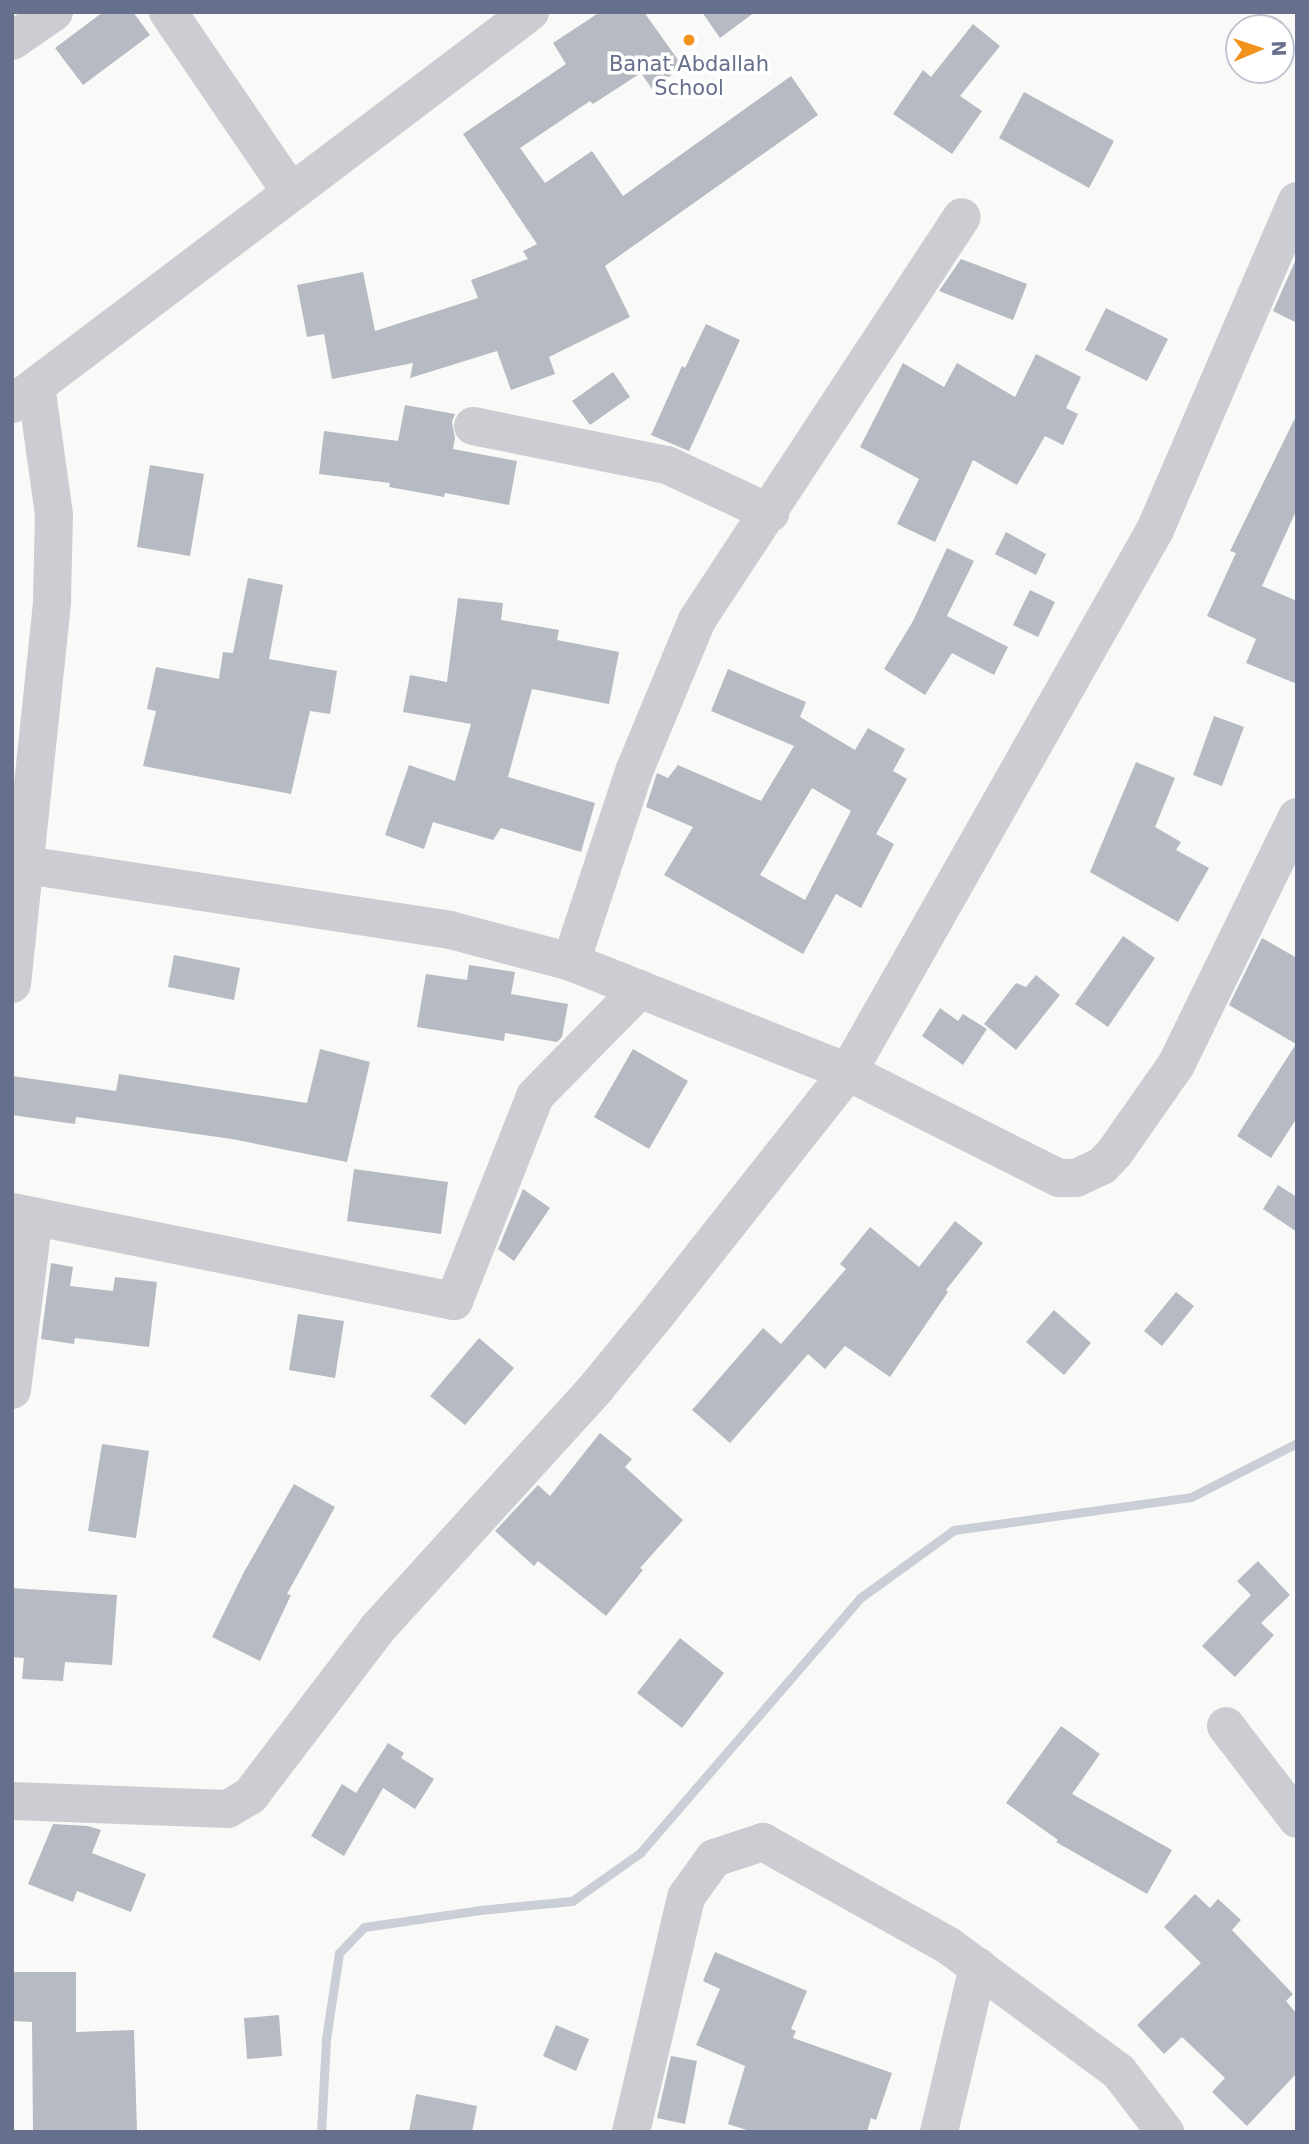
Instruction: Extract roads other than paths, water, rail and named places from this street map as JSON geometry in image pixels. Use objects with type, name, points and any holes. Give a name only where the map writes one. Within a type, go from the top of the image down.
[{"type":"street","points":[[12,41],[54,12]]},
{"type":"street","points":[[168,12],[291,192]]},
{"type":"street","points":[[12,984],[53,577],[54,515],[24,395],[523,14]]},
{"type":"street","points":[[12,1801],[228,1809],[250,1796],[377,1629],[596,1388],[848,1072],[1155,530],[1297,201]]},
{"type":"street","points":[[571,962],[635,769],[697,620],[734,562],[770,513],[962,217]]},
{"type":"street","points":[[473,426],[667,465],[770,513]]},
{"type":"street","points":[[26,865],[450,930],[571,962],[848,1072],[1059,1178],[1076,1178],[1101,1166],[1115,1152],[1176,1065],[1297,817]]},
{"type":"street","points":[[12,1390],[23,1214],[454,1301],[536,1096],[640,989]]},
{"type":"street","points":[[1226,1726],[1297,1819]]},
{"type":"street","points":[[631,2132],[686,1897],[714,1857],[763,1842],[949,1946],[1119,2072],[1165,2132]]},
{"type":"street","points":[[939,2132],[978,1967]]},
{"type":"waterway","points":[[321,2132],[326,2039],[339,1953],[364,1927],[480,1910],[572,1901],[640,1853],[860,1598],[954,1530],[1191,1497],[1297,1443]]},
{"type":"place","name":"Banat Abdallah School","points":[[689,40]]}]
